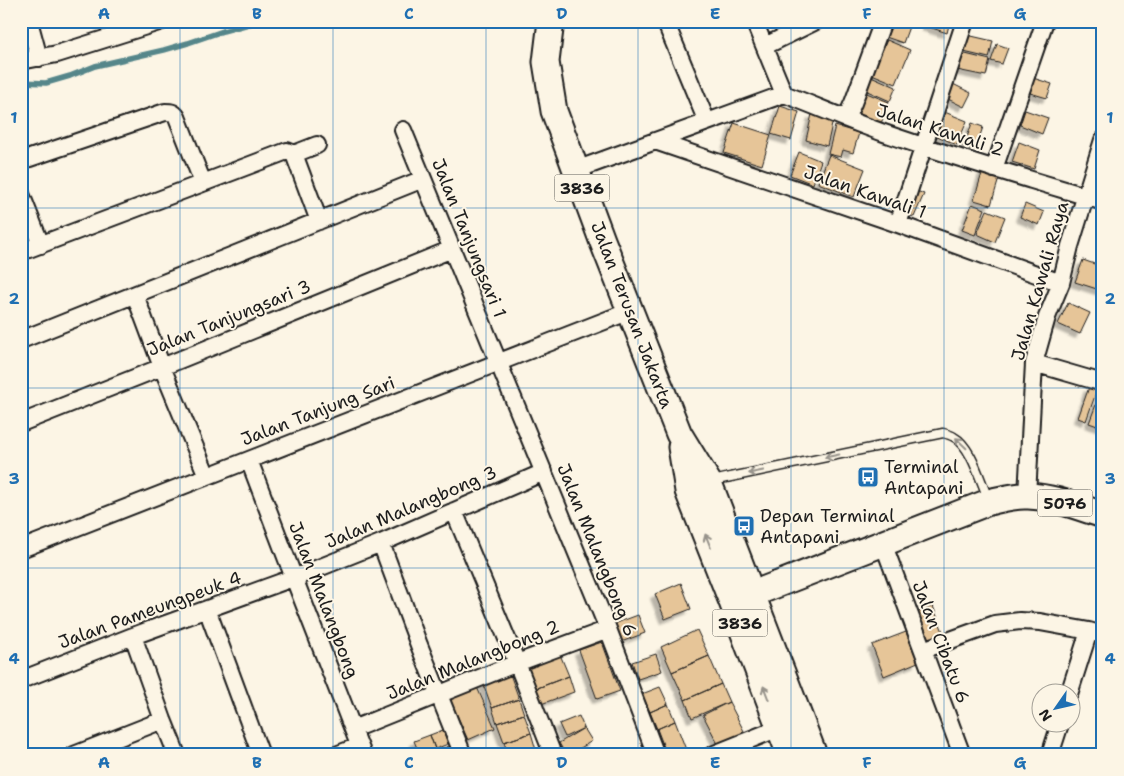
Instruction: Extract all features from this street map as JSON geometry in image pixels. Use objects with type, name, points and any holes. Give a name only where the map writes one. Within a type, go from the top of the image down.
[{"type":"main road","name":"Jalan Terusan Jakarta","points":[[551,21],[546,62],[554,111],[742,598],[814,755]]},
{"type":"main road","name":"5076","points":[[742,598],[989,502],[1008,497],[1051,498],[1103,515]]},
{"type":"main road","name":"Jalan Terusan Jakarta","points":[[742,598],[779,728],[790,755]]},
{"type":"street","points":[[28,21],[39,58]]},
{"type":"street","points":[[21,61],[39,58],[162,21]]},
{"type":"street","points":[[665,21],[707,122]]},
{"type":"street","points":[[576,170],[784,94],[754,21]]},
{"type":"street","points":[[765,46],[816,21]]},
{"type":"street","points":[[846,118],[883,21]]},
{"type":"street","points":[[898,224],[965,21]]},
{"type":"street","points":[[994,169],[1045,21]]},
{"type":"street","name":"Jalan Kawali 2","points":[[784,94],[924,147],[1103,202]]},
{"type":"street","points":[[21,161],[165,112],[170,112],[174,113],[177,117],[203,183]]},
{"type":"street","name":"Jalan Tanjungsari 1","points":[[403,130],[498,362]]},
{"type":"street","name":"Jalan Kawali Raya","points":[[1027,496],[1034,363],[1047,317],[1061,283],[1070,246],[1103,140]]},
{"type":"street","name":"Jalan Kawali 1","points":[[655,141],[898,224],[1061,283]]},
{"type":"street","points":[[21,252],[287,151],[294,154],[317,145]]},
{"type":"street","points":[[294,154],[319,221]]},
{"type":"street","points":[[21,340],[423,180]]},
{"type":"street","points":[[21,194],[41,245]]},
{"type":"street","name":"Jalan Tanjungsari 3","points":[[21,423],[452,249]]},
{"type":"street","points":[[135,295],[162,367],[207,476]]},
{"type":"street","name":"Jalan Tanjung Sari","points":[[21,549],[630,311]]},
{"type":"street","name":"Jalan Malangbong 6","points":[[498,362],[608,629],[656,755]]},
{"type":"street","points":[[1034,363],[1103,383]]},
{"type":"street","name":"Jalan Malangbong","points":[[249,460],[361,750]]},
{"type":"street","name":"Jalan Malangbong 3","points":[[294,578],[381,543],[544,472]]},
{"type":"street","points":[[454,511],[553,755]]},
{"type":"street","points":[[381,543],[463,755]]},
{"type":"street","name":"Jalan Cibatu 6","points":[[883,543],[962,755]]},
{"type":"street","name":"Jalan Pameungpeuk 4","points":[[21,680],[133,636],[294,578]]},
{"type":"street","points":[[207,609],[261,755]]},
{"type":"street","points":[[923,650],[995,624],[1020,621],[1040,622],[1096,633],[1074,684]]},
{"type":"street","name":"Jalan Malangbong 2","points":[[353,729],[517,663],[608,629]]},
{"type":"street","points":[[133,636],[177,755]]},
{"type":"street","points":[[74,755],[163,720]]},
{"type":"street","points":[[712,755],[779,728]]},
{"type":"street","points":[[1050,755],[1057,734]]},
{"type":"street","points":[[336,755],[361,750]]},
{"type":"lane","points":[[698,487],[726,478],[943,433],[959,440],[967,449],[989,502]]},
{"type":"building","points":[[888,21],[901,21],[910,24],[903,43],[883,36]]},
{"type":"building","points":[[928,21],[950,21],[947,33],[926,26]]},
{"type":"building","points":[[967,35],[993,41],[989,58],[964,52]]},
{"type":"building","points":[[887,40],[910,50],[896,84],[872,74]]},
{"type":"building","points":[[997,44],[1008,48],[1002,64],[991,61]]},
{"type":"building","points":[[961,53],[990,60],[986,76],[957,70]]},
{"type":"building","points":[[871,76],[896,87],[890,101],[865,90]]},
{"type":"building","points":[[1033,78],[1052,84],[1047,98],[1030,93]]},
{"type":"building","points":[[951,83],[971,93],[964,107],[944,97]]},
{"type":"building","points":[[864,92],[889,102],[879,129],[853,118]]},
{"type":"building","points":[[780,106],[799,112],[791,140],[771,134]]},
{"type":"building","points":[[1025,110],[1048,118],[1042,134],[1020,125]]},
{"type":"building","points":[[942,111],[967,121],[957,145],[933,134]]},
{"type":"building","points":[[812,114],[833,120],[827,146],[806,140]]},
{"type":"building","points":[[734,123],[771,135],[762,165],[724,153]]},
{"type":"building","points":[[972,123],[983,127],[975,150],[964,146]]},
{"type":"building","points":[[835,126],[859,133],[853,153],[843,150],[841,157],[828,154]]},
{"type":"building","points":[[1019,142],[1040,150],[1034,169],[1012,162]]},
{"type":"building","points":[[799,152],[821,161],[813,184],[790,175]]},
{"type":"building","points":[[829,155],[865,169],[854,197],[818,183]]},
{"type":"building","points":[[983,170],[1000,175],[991,205],[974,200]]},
{"type":"building","points":[[912,189],[924,194],[914,217],[902,212]]},
{"type":"building","points":[[972,204],[985,209],[975,235],[962,230]]},
{"type":"building","points":[[1025,204],[1044,212],[1039,225],[1020,217]]},
{"type":"building","points":[[987,210],[1005,217],[995,242],[977,234]]},
{"type":"building","points":[[1083,260],[1103,267],[1103,291],[1075,282]]},
{"type":"building","points":[[1068,303],[1090,313],[1080,334],[1058,324]]},
{"type":"building","points":[[1089,387],[1097,390],[1086,421],[1078,418]]},
{"type":"building","points":[[1103,389],[1103,428],[1089,423]]},
{"type":"building","points":[[681,583],[691,609],[665,619],[655,594]]},
{"type":"building","points":[[933,606],[945,637],[925,644],[913,614]]},
{"type":"building","points":[[638,615],[645,633],[621,642],[614,624]]},
{"type":"building","points":[[697,630],[709,656],[672,672],[661,647]]},
{"type":"building","points":[[906,632],[918,662],[884,676],[872,645]]},
{"type":"building","points":[[602,642],[620,691],[597,699],[579,650]]},
{"type":"building","points":[[559,652],[569,676],[535,689],[526,664]]},
{"type":"building","points":[[656,654],[662,671],[638,679],[632,662]]},
{"type":"building","points":[[709,656],[721,684],[685,700],[672,672]]},
{"type":"building","points":[[510,674],[519,699],[492,708],[483,683]]},
{"type":"building","points":[[569,676],[574,692],[541,704],[535,689]]},
{"type":"building","points":[[721,684],[729,702],[692,718],[685,700]]},
{"type":"building","points":[[476,685],[495,728],[468,740],[449,697]]},
{"type":"building","points":[[660,687],[668,704],[650,712],[642,694]]},
{"type":"building","points":[[519,699],[524,714],[497,723],[492,708]]},
{"type":"building","points":[[729,702],[745,733],[719,746],[703,715]]},
{"type":"building","points":[[668,704],[675,721],[657,729],[650,712]]},
{"type":"building","points":[[524,714],[531,733],[504,742],[497,723]]},
{"type":"building","points":[[579,716],[584,728],[565,737],[559,724]]},
{"type":"building","points":[[675,721],[688,755],[667,755],[657,729]]},
{"type":"building","points":[[584,728],[592,741],[566,755],[559,743]]},
{"type":"building","points":[[443,730],[448,744],[435,749],[430,735]]},
{"type":"building","points":[[531,733],[536,750],[522,755],[508,755],[504,742]]},
{"type":"building","points":[[430,735],[435,749],[420,755],[414,741]]},
{"type":"building","points":[[449,746],[453,755],[427,755]]},
{"type":"waterway","points":[[21,82],[46,83],[95,66],[164,50],[260,21]]},
{"type":"place","name":"Terminal Antapani","points":[[868,477]]},
{"type":"place","name":"Depan Terminal Antapani","points":[[744,526]]}]
